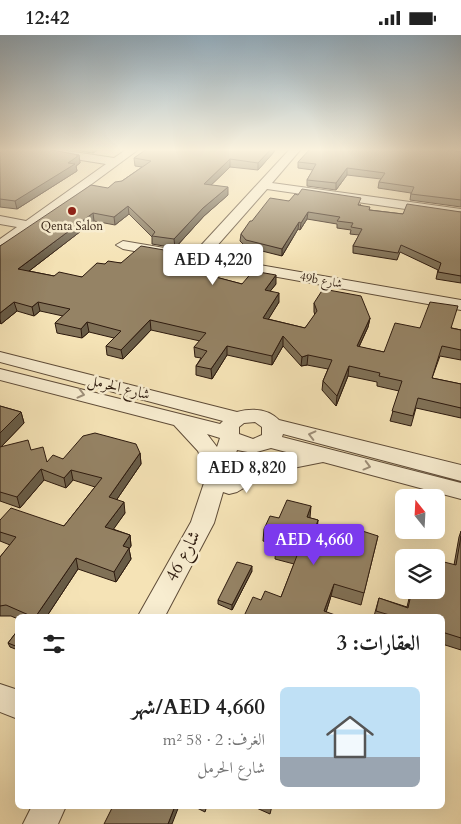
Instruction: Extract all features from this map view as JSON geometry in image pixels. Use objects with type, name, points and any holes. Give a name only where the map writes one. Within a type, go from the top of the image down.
[{"type":"street","points":[[0,245],[83,186]]},
{"type":"street","points":[[198,258],[263,186]]},
{"type":"street","points":[[270,186],[461,213]]},
{"type":"street","points":[[0,220],[28,225]]},
{"type":"street","name":"49b شارع","points":[[123,245],[461,305]]},
{"type":"street","points":[[0,345],[162,386],[185,397],[196,407]]},
{"type":"street","name":"شارع الحرمل","points":[[0,357],[196,407],[232,429]]},
{"type":"street","name":"شارع الحرمل","points":[[0,374],[176,419],[232,429]]},
{"type":"street","points":[[0,387],[122,419],[141,417],[152,412]]},
{"type":"street","points":[[461,473],[268,436],[248,446],[238,443],[232,429],[248,415],[260,416],[268,436],[333,458],[461,491]]},
{"type":"street","points":[[176,419],[187,426],[204,444],[224,482],[270,465],[300,458],[333,458]]},
{"type":"street","name":"شارع 46","points":[[224,482],[232,429]]},
{"type":"street","name":"شارع 46","points":[[152,614],[224,482],[268,436]]},
{"type":"street","points":[[0,698],[15,704]]},
{"type":"street","points":[[40,824],[48,809]]},
{"type":"building","points":[[0,186],[40,186],[15,201],[0,199]]},
{"type":"building","points":[[90,186],[108,188],[111,186],[228,187],[203,208],[174,239],[152,236],[155,232],[128,206],[114,217],[93,213],[18,269],[54,276],[59,272],[82,277],[97,263],[105,264],[108,261],[121,263],[141,246],[193,257],[192,259],[200,261],[193,268],[215,272],[212,276],[242,284],[253,271],[276,275],[265,290],[279,293],[263,318],[305,328],[317,311],[314,303],[323,289],[361,296],[370,318],[357,346],[384,352],[395,323],[420,328],[430,302],[458,306],[451,328],[461,330],[461,350],[442,346],[432,378],[461,384],[461,408],[418,398],[413,416],[392,411],[402,381],[379,376],[380,373],[349,366],[337,396],[323,381],[332,360],[308,355],[302,357],[283,336],[272,356],[227,346],[211,369],[196,366],[207,351],[194,347],[206,333],[150,320],[121,350],[106,346],[121,331],[87,322],[81,329],[55,323],[70,309],[38,302],[32,307],[14,302],[0,313],[0,246]]},
{"type":"building","points":[[406,186],[461,186],[461,200],[411,194],[414,187]]},
{"type":"building","points":[[302,189],[361,198],[358,205],[370,207],[369,210],[403,214],[407,204],[461,212],[461,276],[438,272],[441,263],[401,245],[398,253],[353,246],[362,229],[351,227],[353,223],[337,221],[340,217],[308,212],[301,223],[299,222],[282,249],[246,240],[241,234],[270,198],[289,201],[295,194],[298,195]]},
{"type":"building","points":[[0,406],[21,412],[0,433]]},
{"type":"building","points":[[95,433],[136,444],[140,453],[109,497],[124,502],[105,527],[130,535],[123,546],[129,548],[114,572],[76,558],[37,614],[26,614],[6,605],[0,606],[0,557],[16,537],[0,532],[0,520],[11,508],[64,526],[102,478],[71,470],[64,478],[41,469],[17,497],[0,492],[0,447],[28,440],[31,450],[43,447],[47,462],[53,455],[63,459],[83,436]]},
{"type":"building","points":[[287,500],[311,506],[307,517],[318,520],[313,535],[348,545],[353,528],[378,536],[364,593],[334,584],[324,611],[332,614],[245,614],[253,597],[261,600],[265,591],[281,597],[298,553],[276,546],[280,534],[264,529],[270,516],[279,518]]},
{"type":"building","points":[[461,536],[461,638],[445,633],[445,614],[386,614],[376,611],[379,598],[408,608],[410,599],[445,599],[445,562],[456,565]]},
{"type":"building","points":[[237,562],[252,566],[232,605],[218,600]]},
{"type":"building","points":[[15,634],[15,646],[8,643]]},
{"type":"building","points":[[112,809],[174,809],[168,824],[104,824]]},
{"type":"place","name":"Qenta Salon","points":[[72,211]]}]
